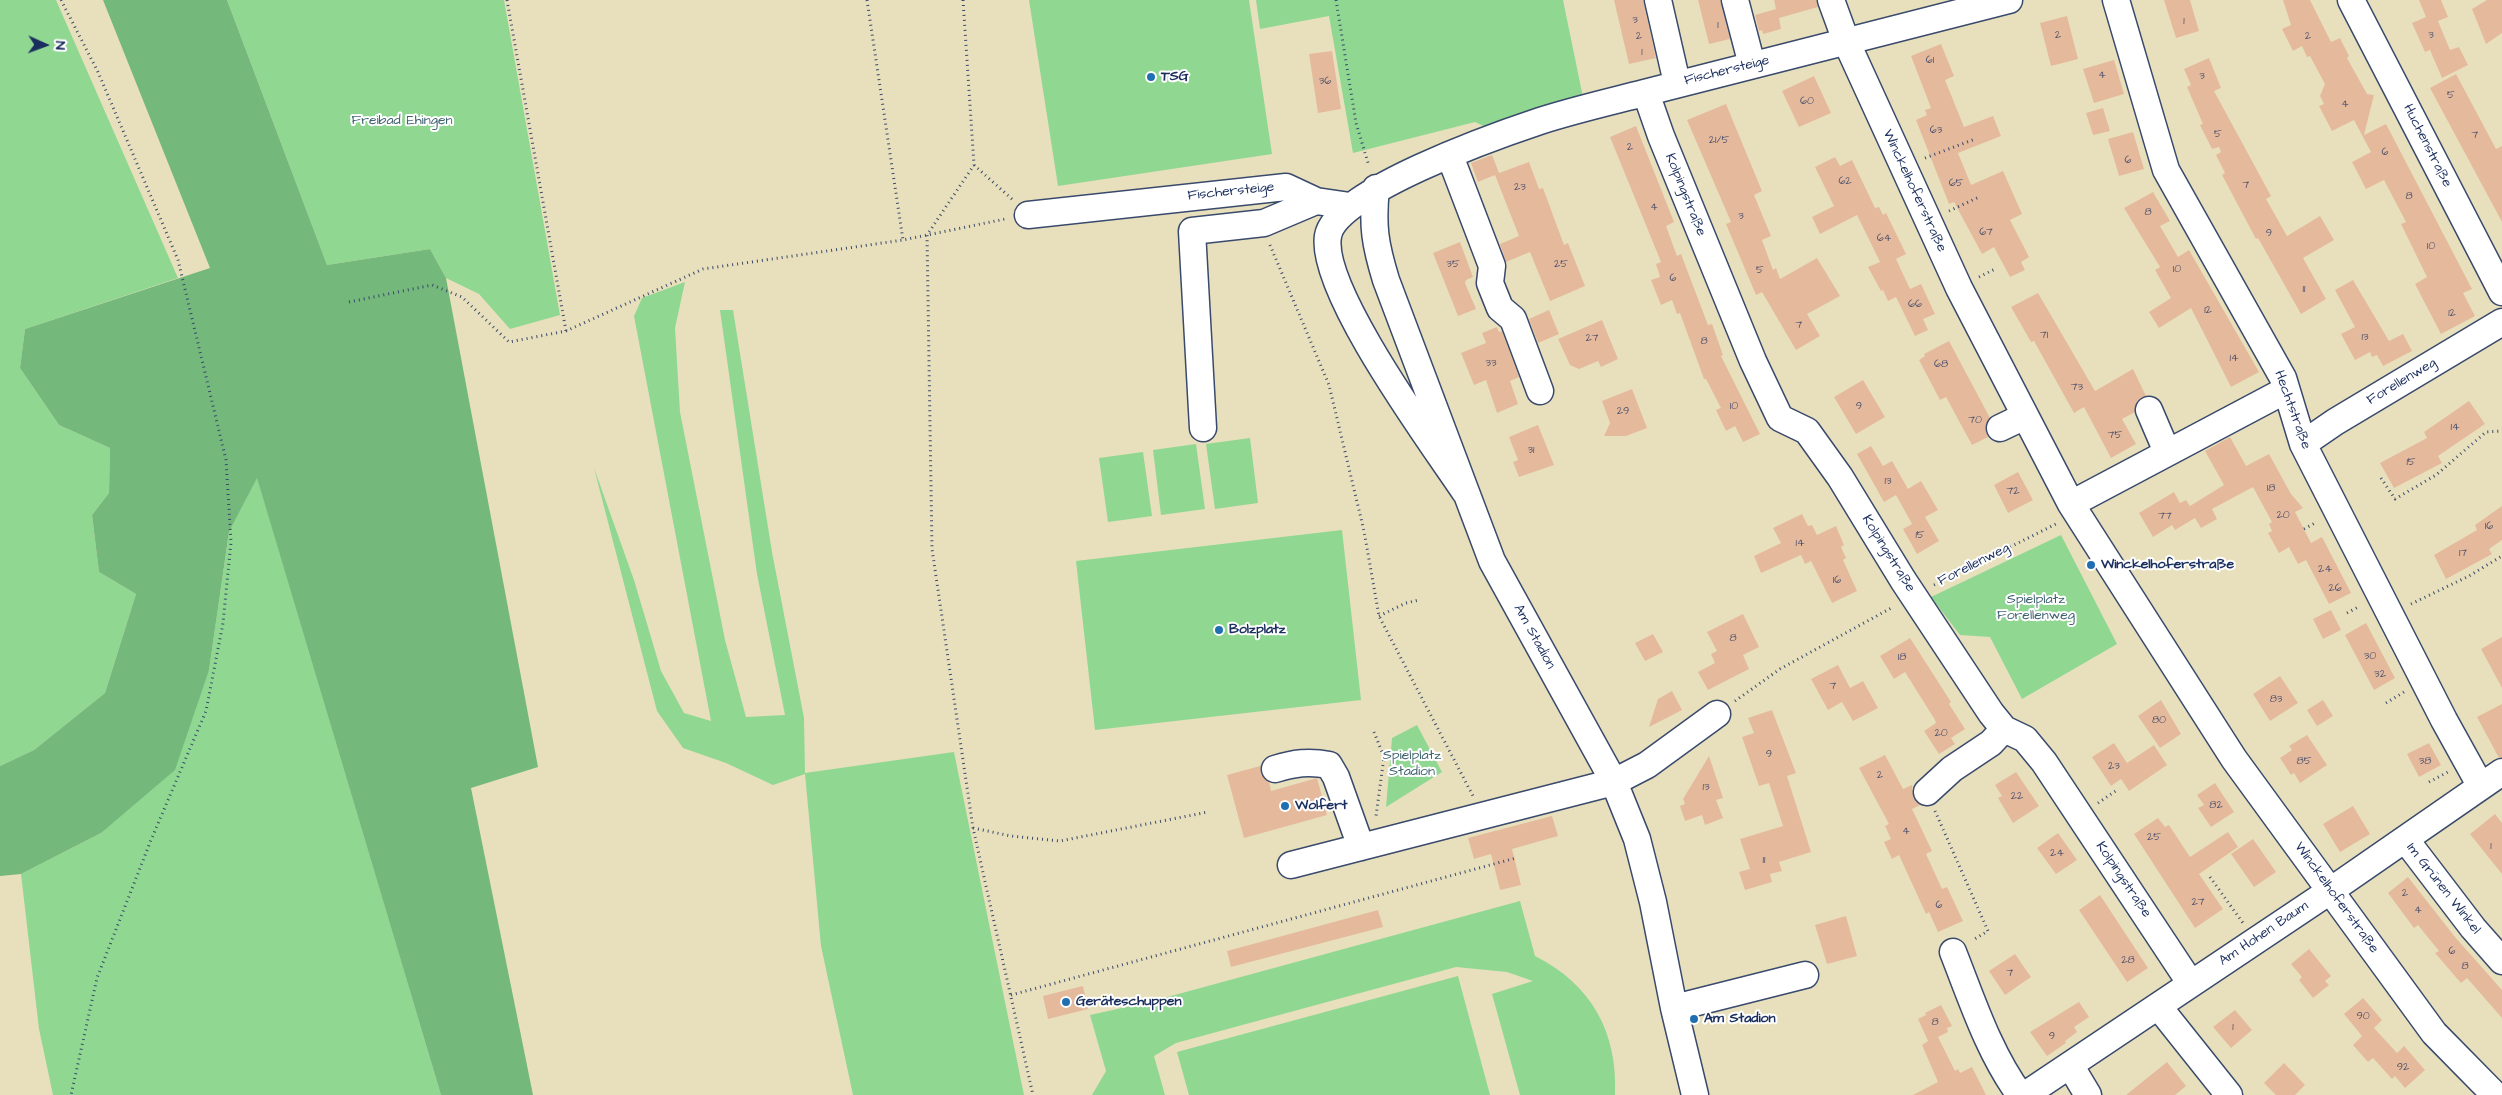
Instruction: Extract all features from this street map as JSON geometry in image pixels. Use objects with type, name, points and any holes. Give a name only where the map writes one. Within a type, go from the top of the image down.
[{"type":"street","points":[[1658,0],[1677,83]]},
{"type":"street","points":[[1734,0],[1752,65]]},
{"type":"street","name":"Winckelhoferstraße","points":[[1832,0],[1846,42],[1966,303],[2071,504],[2216,732],[2330,891],[2434,1034],[2495,1095]]},
{"type":"street","name":"Fischersteige","points":[[1028,215],[1286,187],[1316,201],[1350,206],[1376,188],[1539,121],[1677,83],[2009,0]]},
{"type":"street","name":"Hechtstraße","points":[[2116,0],[2166,170],[2278,369],[2303,444],[2444,720],[2480,785]]},
{"type":"street","name":"Huchenstraße","points":[[2351,0],[2502,292]]},
{"type":"street","name":"Kolpingstraße","points":[[1646,93],[1661,136],[1751,356],[1780,418],[1807,431],[1840,478],[1913,595],[2004,729],[2025,739],[2044,762],[2191,984]]},
{"type":"street","points":[[1450,156],[1492,266],[1490,283],[1500,308],[1512,319],[1540,391]]},
{"type":"street","name":"Am Stadion","points":[[1376,188],[1372,219],[1375,246],[1394,306],[1492,561],[1614,782],[1636,839],[1653,902],[1674,1008],[1695,1095]]},
{"type":"street","points":[[1203,428],[1192,231],[1264,223],[1316,201]]},
{"type":"street","name":"Am Stadion","points":[[1350,206],[1334,221],[1328,236],[1329,253],[1336,280],[1388,378],[1465,492]]},
{"type":"street","name":"Forellenweg","points":[[2303,444],[2335,422],[2502,322]]},
{"type":"street","points":[[2071,504],[2286,390]]},
{"type":"street","points":[[2149,410],[2167,452]]},
{"type":"street","points":[[2000,428],[2025,416]]},
{"type":"street","points":[[1291,865],[1614,782],[1648,765],[1717,714]]},
{"type":"street","points":[[1927,792],[1952,769],[1991,743],[2004,729]]},
{"type":"street","points":[[1280,762],[1315,762],[1329,766],[1336,777],[1366,846]]},
{"type":"street","name":"Am Hohen Baum","points":[[2025,1095],[2330,891],[2480,785],[2502,772]]},
{"type":"street","name":"Im Grünen Winkel","points":[[2404,839],[2473,928],[2502,961]]},
{"type":"street","points":[[1953,952],[1970,997],[2006,1077],[2020,1095]]},
{"type":"street","points":[[1674,1008],[1805,975]]},
{"type":"street","points":[[2158,1006],[2229,1095]]},
{"type":"street","points":[[2070,1065],[2088,1095]]},
{"type":"path","points":[[61,0],[98,72],[178,260],[226,460],[231,542],[223,623],[206,711],[151,840],[97,978],[71,1095]]},
{"type":"path","points":[[508,0],[566,331]]},
{"type":"path","points":[[868,0],[903,240]]},
{"type":"path","points":[[963,0],[974,165],[927,235],[932,549],[973,828],[1033,1095]]},
{"type":"path","points":[[1336,0],[1356,122],[1376,188]]},
{"type":"path","points":[[1903,167],[1975,139]]},
{"type":"path","points":[[974,165],[1028,215]]},
{"type":"path","points":[[1928,221],[1979,197]]},
{"type":"path","points":[[349,302],[432,285],[462,297],[509,342],[566,331],[703,268],[903,240],[1028,215]]},
{"type":"path","points":[[1264,223],[1266,235],[1329,386],[1364,531],[1379,616],[1482,816]]},
{"type":"path","points":[[2381,478],[2395,500],[2436,475],[2486,432],[2502,431]]},
{"type":"path","name":"Forellenweg","points":[[1717,714],[1780,669],[1913,595],[2062,520],[2071,504]]},
{"type":"path","points":[[2390,614],[2469,576],[2502,556]]},
{"type":"path","points":[[1379,616],[1406,603],[1419,600]]},
{"type":"path","points":[[1366,846],[1384,757],[1374,732]]},
{"type":"path","points":[[1927,792],[1988,931]]},
{"type":"path","points":[[973,828],[1011,836],[1060,841],[1208,812]]},
{"type":"path","points":[[1011,996],[1516,858]]},
{"type":"path","points":[[2210,877],[2255,940]]},
{"type":"green space","points":[[0,0],[56,0],[178,278],[25,329],[20,368],[59,425],[110,448],[109,493],[92,515],[99,572],[136,594],[105,693],[34,750],[0,766]]},
{"type":"green space","points":[[103,0],[227,0],[327,265],[430,249],[446,278],[538,767],[471,788],[533,1095],[441,1095],[257,478],[229,532],[209,670],[175,770],[101,833],[21,874],[0,876],[0,766],[34,750],[105,693],[136,594],[99,572],[92,515],[109,493],[110,448],[59,425],[20,368],[25,329],[210,268]]},
{"type":"green space","name":"Freibad Ehingen","points":[[227,0],[504,0],[560,315],[510,329],[479,294],[446,278],[430,249],[327,265]]},
{"type":"green space","name":"TSG","points":[[1029,0],[1249,0],[1272,154],[1058,186]]},
{"type":"green space","points":[[1256,0],[1563,0],[1585,107],[1503,135],[1475,122],[1353,153],[1329,16],[1260,29]]},
{"type":"green space","points":[[685,282],[675,328],[680,412],[725,640],[746,717],[785,715],[757,574],[720,310],[733,310],[772,552],[804,718],[805,773],[954,752],[1024,1095],[853,1095],[821,946],[805,774],[773,785],[726,763],[683,748],[657,711],[594,468],[634,580],[661,671],[684,713],[711,721],[634,316],[642,298]]},
{"type":"green space","points":[[1250,438],[1258,503],[1215,509],[1206,444]]},
{"type":"green space","points":[[1196,444],[1205,509],[1161,515],[1153,450]]},
{"type":"green space","points":[[1143,452],[1152,516],[1108,522],[1099,458]]},
{"type":"green space","points":[[257,477],[441,1095],[53,1095],[39,1029],[21,874],[101,833],[209,670],[229,532]]},
{"type":"green space","name":"Bolzplatz","points":[[1342,530],[1361,700],[1095,730],[1076,561]]},
{"type":"green space","name":"Spielplatz Forellenweg","points":[[2061,535],[2117,644],[2022,699],[1990,637],[1960,635],[1931,597]]},
{"type":"green space","name":"Spielplatz Stadion","points":[[1417,725],[1442,772],[1386,807],[1392,738]]},
{"type":"green space","points":[[1520,901],[1535,956],[1555,967],[1572,981],[1597,1012],[1606,1031],[1612,1051],[1615,1072],[1615,1095],[1520,1095],[1492,994],[1533,981],[1507,972],[1456,967],[1176,1043],[1154,1056],[1165,1095],[1092,1095],[1106,1071],[1090,1015],[1149,1002]]},
{"type":"green space","points":[[1458,976],[1490,1095],[1189,1095],[1177,1052]]},
{"type":"building","points":[[1614,0],[1643,0],[1656,58],[1629,64]]},
{"type":"building","points":[[1698,0],[1720,0],[1730,39],[1709,44]]},
{"type":"building","points":[[1774,0],[1816,0],[1818,7],[1779,18],[1781,29],[1763,34],[1762,30],[1759,31],[1755,15],[1776,9]]},
{"type":"building","points":[[2164,0],[2190,0],[2199,31],[2176,38]]},
{"type":"building","points":[[2283,0],[2310,0],[2331,42],[2340,38],[2349,56],[2347,58],[2367,94],[2374,95],[2364,135],[2386,124],[2472,289],[2463,293],[2475,316],[2441,334],[2415,284],[2427,277],[2401,224],[2406,222],[2384,180],[2366,189],[2352,162],[2371,152],[2354,120],[2332,131],[2319,106],[2324,104],[2320,96],[2325,84],[2310,56],[2307,57],[2302,46],[2293,51],[2282,29],[2291,25]]},
{"type":"building","points":[[2419,0],[2441,0],[2448,17],[2438,21],[2450,50],[2459,47],[2468,65],[2442,78],[2430,50],[2425,52],[2412,23],[2426,17]]},
{"type":"building","points":[[2487,0],[2502,0],[2502,33],[2486,44],[2472,9]]},
{"type":"building","points":[[2067,16],[2078,59],[2051,66],[2040,23]]},
{"type":"building","points":[[1941,44],[1954,76],[1945,80],[1964,127],[1993,116],[2001,136],[1958,153],[1971,185],[2003,171],[2022,214],[2010,220],[2029,257],[2021,262],[2025,270],[2010,277],[1994,247],[1982,254],[1954,202],[1949,204],[1916,120],[1927,115],[1925,110],[1931,108],[1911,56]]},
{"type":"building","points":[[1332,51],[1341,109],[1318,113],[1309,54]]},
{"type":"building","points":[[2209,58],[2221,88],[2214,91],[2271,196],[2266,199],[2287,236],[2320,216],[2334,240],[2303,258],[2326,299],[2301,314],[2258,238],[2256,239],[2222,175],[2225,173],[2216,155],[2221,152],[2219,147],[2212,149],[2200,125],[2203,124],[2187,87],[2191,85],[2184,69]]},
{"type":"building","points":[[2114,60],[2124,94],[2094,103],[2083,69]]},
{"type":"building","points":[[2456,74],[2496,149],[2502,146],[2502,222],[2430,88]]},
{"type":"building","points":[[1814,76],[1831,113],[1799,127],[1782,91]]},
{"type":"building","points":[[1726,104],[1762,191],[1754,195],[1771,236],[1762,240],[1773,270],[1776,268],[1780,279],[1817,258],[1840,296],[1807,314],[1820,336],[1796,350],[1762,292],[1756,295],[1726,224],[1731,222],[1687,120]]},
{"type":"building","points":[[2103,108],[2110,131],[2093,135],[2086,113]]},
{"type":"building","points":[[1636,126],[1674,222],[1666,226],[1677,256],[1681,254],[1708,325],[1712,324],[1723,355],[1721,356],[1760,434],[1743,442],[1735,426],[1726,431],[1716,410],[1721,408],[1706,379],[1704,379],[1680,313],[1677,314],[1672,300],[1661,305],[1651,280],[1660,277],[1656,264],[1661,262],[1610,137]]},
{"type":"building","points":[[2133,132],[2144,169],[2119,176],[2108,139]]},
{"type":"building","points":[[1492,155],[1499,173],[1529,162],[1539,189],[1543,188],[1564,245],[1568,243],[1585,286],[1550,301],[1530,252],[1506,262],[1500,244],[1519,236],[1495,175],[1478,182],[1471,163]]},
{"type":"building","points":[[1835,157],[1840,166],[1852,160],[1875,208],[1879,207],[1883,215],[1886,213],[1906,254],[1896,259],[1910,289],[1921,284],[1935,314],[1923,319],[1928,330],[1915,336],[1896,297],[1888,301],[1883,290],[1881,291],[1868,267],[1880,262],[1857,215],[1820,234],[1812,217],[1834,206],[1815,167]]},
{"type":"building","points":[[2153,192],[2170,221],[2160,226],[2178,257],[2189,250],[2259,372],[2231,387],[2191,308],[2159,328],[2149,312],[2171,298],[2155,270],[2160,267],[2124,208]]},
{"type":"building","points":[[1460,242],[1473,277],[1466,280],[1465,283],[1476,309],[1458,316],[1433,253]]},
{"type":"building","points":[[2353,280],[2389,341],[2403,334],[2412,351],[2383,366],[2377,355],[2372,357],[2370,352],[2355,360],[2341,334],[2355,327],[2335,290]]},
{"type":"building","points":[[2038,293],[2095,391],[2133,369],[2146,396],[2137,401],[2135,412],[2122,419],[2136,444],[2111,458],[2084,407],[2074,413],[2034,341],[2031,342],[2011,307]]},
{"type":"building","points":[[1549,310],[1559,334],[1538,343],[1529,319]]},
{"type":"building","points":[[1602,320],[1618,359],[1601,367],[1598,361],[1579,369],[1570,365],[1558,339]]},
{"type":"building","points":[[1497,327],[1499,332],[1502,331],[1519,377],[1510,381],[1518,404],[1497,413],[1486,380],[1474,385],[1461,353],[1486,343],[1482,333]]},
{"type":"building","points":[[1949,341],[1990,418],[1985,427],[1988,437],[1972,445],[1946,397],[1940,400],[1919,360],[1925,356],[1924,354]]},
{"type":"building","points":[[1863,380],[1885,417],[1856,434],[1834,397]]},
{"type":"building","points":[[1632,389],[1647,428],[1626,436],[1604,436],[1610,423],[1602,401]]},
{"type":"building","points":[[2469,401],[2485,424],[2438,456],[2442,463],[2394,488],[2380,463],[2427,438],[2424,432]]},
{"type":"building","points":[[1538,425],[1554,465],[1519,477],[1513,462],[1518,460],[1509,437]]},
{"type":"building","points":[[2230,437],[2246,466],[2269,454],[2291,494],[2303,508],[2295,512],[2311,543],[2322,537],[2351,593],[2329,604],[2306,560],[2298,564],[2289,547],[2279,553],[2268,533],[2272,531],[2269,524],[2272,522],[2253,487],[2212,509],[2217,519],[2201,528],[2195,518],[2175,530],[2172,525],[2153,537],[2139,513],[2174,492],[2180,503],[2186,500],[2190,506],[2224,485],[2205,451]]},
{"type":"building","points":[[1871,446],[1883,466],[1892,461],[1908,489],[1921,481],[1938,510],[1925,517],[1939,541],[1917,554],[1903,529],[1912,524],[1896,495],[1884,502],[1857,454]]},
{"type":"building","points":[[2018,472],[2033,500],[2008,513],[1994,485]]},
{"type":"building","points":[[2502,506],[2502,540],[2489,549],[2492,554],[2446,579],[2434,555],[2477,530],[2475,525]]},
{"type":"building","points":[[1802,514],[1808,526],[1812,525],[1817,535],[1836,526],[1844,545],[1841,547],[1846,558],[1843,560],[1857,591],[1832,603],[1811,561],[1805,564],[1801,555],[1761,573],[1754,556],[1781,543],[1773,528]]},
{"type":"building","points":[[2331,610],[2341,630],[2323,639],[2313,619]]},
{"type":"building","points":[[1743,614],[1759,647],[1743,655],[1749,669],[1708,690],[1698,672],[1715,663],[1711,654],[1717,651],[1707,632]]},
{"type":"building","points":[[2366,623],[2395,678],[2374,690],[2345,635]]},
{"type":"building","points":[[1653,634],[1663,652],[1645,661],[1635,643]]},
{"type":"building","points":[[2502,637],[2502,688],[2481,649]]},
{"type":"building","points":[[1910,638],[1951,702],[1949,704],[1965,729],[1951,738],[1955,744],[1939,754],[1924,731],[1936,723],[1935,720],[1905,672],[1894,679],[1880,656]]},
{"type":"building","points":[[1838,665],[1850,688],[1863,681],[1878,708],[1853,721],[1842,702],[1828,710],[1811,679]]},
{"type":"building","points":[[2280,676],[2298,703],[2270,721],[2253,694]]},
{"type":"building","points":[[1672,691],[1682,710],[1649,727],[1658,699]]},
{"type":"building","points":[[2161,700],[2181,734],[2160,748],[2138,716]]},
{"type":"building","points":[[2323,700],[2333,716],[2317,726],[2307,710]]},
{"type":"building","points":[[2502,704],[2502,757],[2499,758],[2477,717]]},
{"type":"building","points":[[1772,710],[1796,773],[1787,776],[1811,852],[1779,862],[1782,871],[1770,874],[1772,882],[1745,890],[1739,872],[1750,869],[1740,839],[1783,826],[1769,783],[1759,786],[1742,737],[1754,733],[1748,718]]},
{"type":"building","points":[[2307,735],[2327,765],[2300,783],[2294,773],[2291,775],[2280,758],[2292,750],[2289,746]]},
{"type":"building","points":[[2114,743],[2127,763],[2154,745],[2167,765],[2129,791],[2121,779],[2111,786],[2092,757]]},
{"type":"building","points":[[2429,743],[2441,765],[2419,777],[2407,754]]},
{"type":"building","points":[[1885,755],[1903,789],[1912,785],[1913,796],[1920,805],[1912,809],[1932,851],[1926,854],[1942,889],[1947,887],[1963,921],[1938,932],[1929,912],[1926,914],[1899,855],[1892,859],[1884,842],[1891,839],[1885,826],[1889,824],[1859,768]]},
{"type":"building","points":[[1709,756],[1723,798],[1716,800],[1723,818],[1705,825],[1702,815],[1685,821],[1680,806],[1685,804],[1683,799]]},
{"type":"building","points":[[1260,766],[1261,774],[1269,782],[1271,791],[1317,778],[1327,815],[1244,838],[1227,775]]},
{"type":"building","points":[[2016,772],[2039,806],[2013,823],[1998,798],[2002,796],[1995,785]]},
{"type":"building","points":[[2215,783],[2234,812],[2211,827],[2198,808],[2204,805],[2197,795]]},
{"type":"building","points":[[2353,806],[2370,834],[2340,852],[2323,824]]},
{"type":"building","points":[[2495,814],[2502,823],[2502,874],[2470,834]]},
{"type":"building","points":[[1552,816],[1558,836],[1512,849],[1521,885],[1500,890],[1491,854],[1474,859],[1468,838]]},
{"type":"building","points":[[2158,818],[2165,827],[2169,825],[2190,857],[2228,832],[2238,847],[2199,874],[2223,909],[2195,928],[2134,834]]},
{"type":"building","points":[[2058,833],[2077,860],[2056,874],[2037,848]]},
{"type":"building","points":[[2253,839],[2276,872],[2254,887],[2231,854]]},
{"type":"building","points":[[2408,877],[2455,937],[2502,990],[2502,1018],[2467,978],[2461,983],[2435,953],[2439,951],[2418,925],[2414,928],[2388,893]]},
{"type":"building","points":[[2100,895],[2148,968],[2127,982],[2079,910]]},
{"type":"building","points":[[1378,910],[1383,927],[1231,967],[1227,951]]},
{"type":"building","points":[[1846,916],[1857,956],[1827,964],[1815,925]]},
{"type":"building","points":[[2309,949],[2331,976],[2325,981],[2329,985],[2313,998],[2299,980],[2302,977],[2291,964]]},
{"type":"building","points":[[2015,954],[2031,977],[2005,995],[1989,971]]},
{"type":"building","name":"Geräteschuppen","points":[[1083,986],[1088,1009],[1048,1019],[1043,996]]},
{"type":"building","points":[[2363,998],[2382,1020],[2374,1028],[2397,1053],[2404,1046],[2425,1070],[2405,1088],[2395,1076],[2392,1079],[2373,1058],[2368,1062],[2353,1045],[2362,1036],[2344,1014]]},
{"type":"building","points":[[2079,1002],[2089,1017],[2074,1027],[2077,1032],[2065,1041],[2066,1043],[2047,1056],[2030,1032]]},
{"type":"building","points":[[1941,1005],[1952,1026],[1947,1028],[1948,1032],[1938,1037],[1955,1071],[1958,1069],[1960,1073],[1972,1067],[1986,1095],[1913,1095],[1938,1082],[1922,1045],[1928,1041],[1918,1019]]},
{"type":"building","points":[[2235,1010],[2252,1030],[2231,1048],[2213,1027]]},
{"type":"building","points":[[2167,1062],[2186,1086],[2175,1095],[2126,1095]]},
{"type":"building","points":[[2284,1063],[2305,1085],[2295,1095],[2276,1095],[2264,1083]]},
{"type":"place","name":"TSG","points":[[1151,77]]},
{"type":"place","name":"Winckelhoferstraße","points":[[2091,565]]},
{"type":"place","name":"Bolzplatz","points":[[1219,630]]},
{"type":"place","name":"Wolfert","points":[[1285,806]]},
{"type":"place","name":"Geräteschuppen","points":[[1066,1002]]},
{"type":"place","name":"Am Stadion","points":[[1694,1019]]}]
